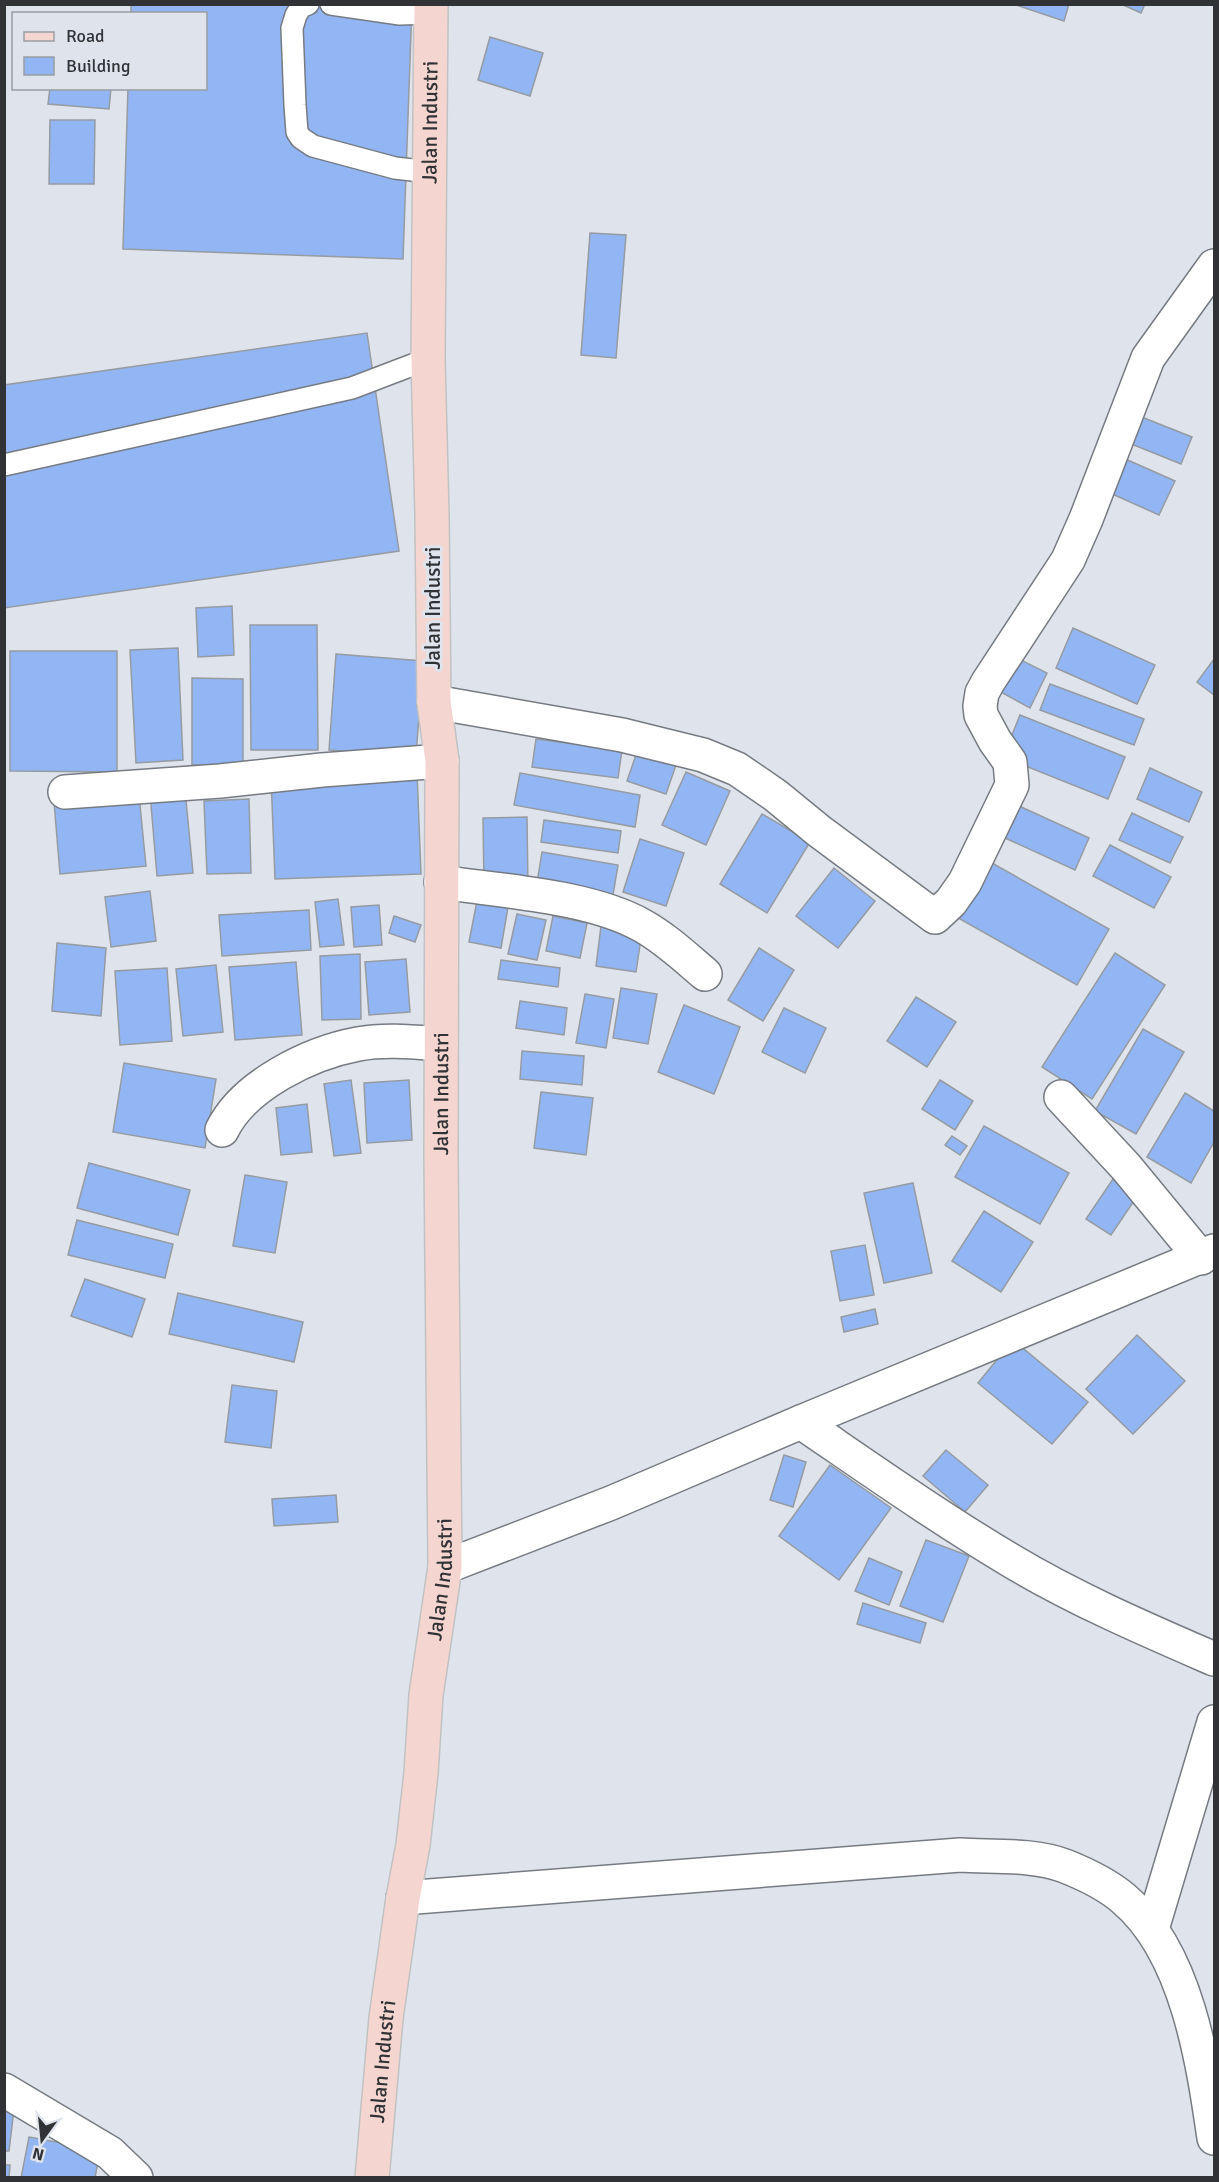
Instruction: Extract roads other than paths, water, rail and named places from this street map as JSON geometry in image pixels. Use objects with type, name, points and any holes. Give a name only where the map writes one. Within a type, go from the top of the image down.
[{"type":"main road","name":"Jalan Industri","points":[[372,2178],[386,2018],[413,1845],[426,1695],[445,1567],[441,1044],[442,761],[434,702],[428,359],[431,9]]},
{"type":"street","points":[[434,702],[622,735],[703,755],[737,769],[775,795],[819,831],[935,917],[951,902],[965,882],[1012,785],[1010,762],[981,715],[982,693],[1068,560],[1148,358],[1215,266]]},
{"type":"street","points":[[65,792],[442,761]]},
{"type":"street","points":[[441,882],[543,897],[586,905],[621,915],[664,940],[705,974]]},
{"type":"street","points":[[222,1130],[229,1116],[253,1092],[285,1071],[318,1055],[358,1044],[404,1041],[441,1044]]},
{"type":"street","points":[[445,1567],[610,1503],[1208,1255],[1061,1097]]},
{"type":"street","points":[[801,1422],[926,1507],[1012,1561],[1114,1616],[1215,1659]]},
{"type":"street","points":[[1152,1929],[1215,1722]]},
{"type":"street","points":[[403,1899],[960,1855],[1022,1857],[1063,1865],[1097,1881],[1124,1899],[1152,1929],[1171,1963],[1192,2021],[1205,2076],[1215,2138]]},
{"type":"street","points":[[4,2090],[110,2153],[136,2178]]},
{"type":"lane","points":[[308,4],[302,7],[296,15],[292,28],[297,132],[301,138],[313,146],[395,168],[430,172]]},
{"type":"lane","points":[[331,4],[400,14],[431,9]]},
{"type":"lane","points":[[4,465],[352,388],[428,359]]}]
